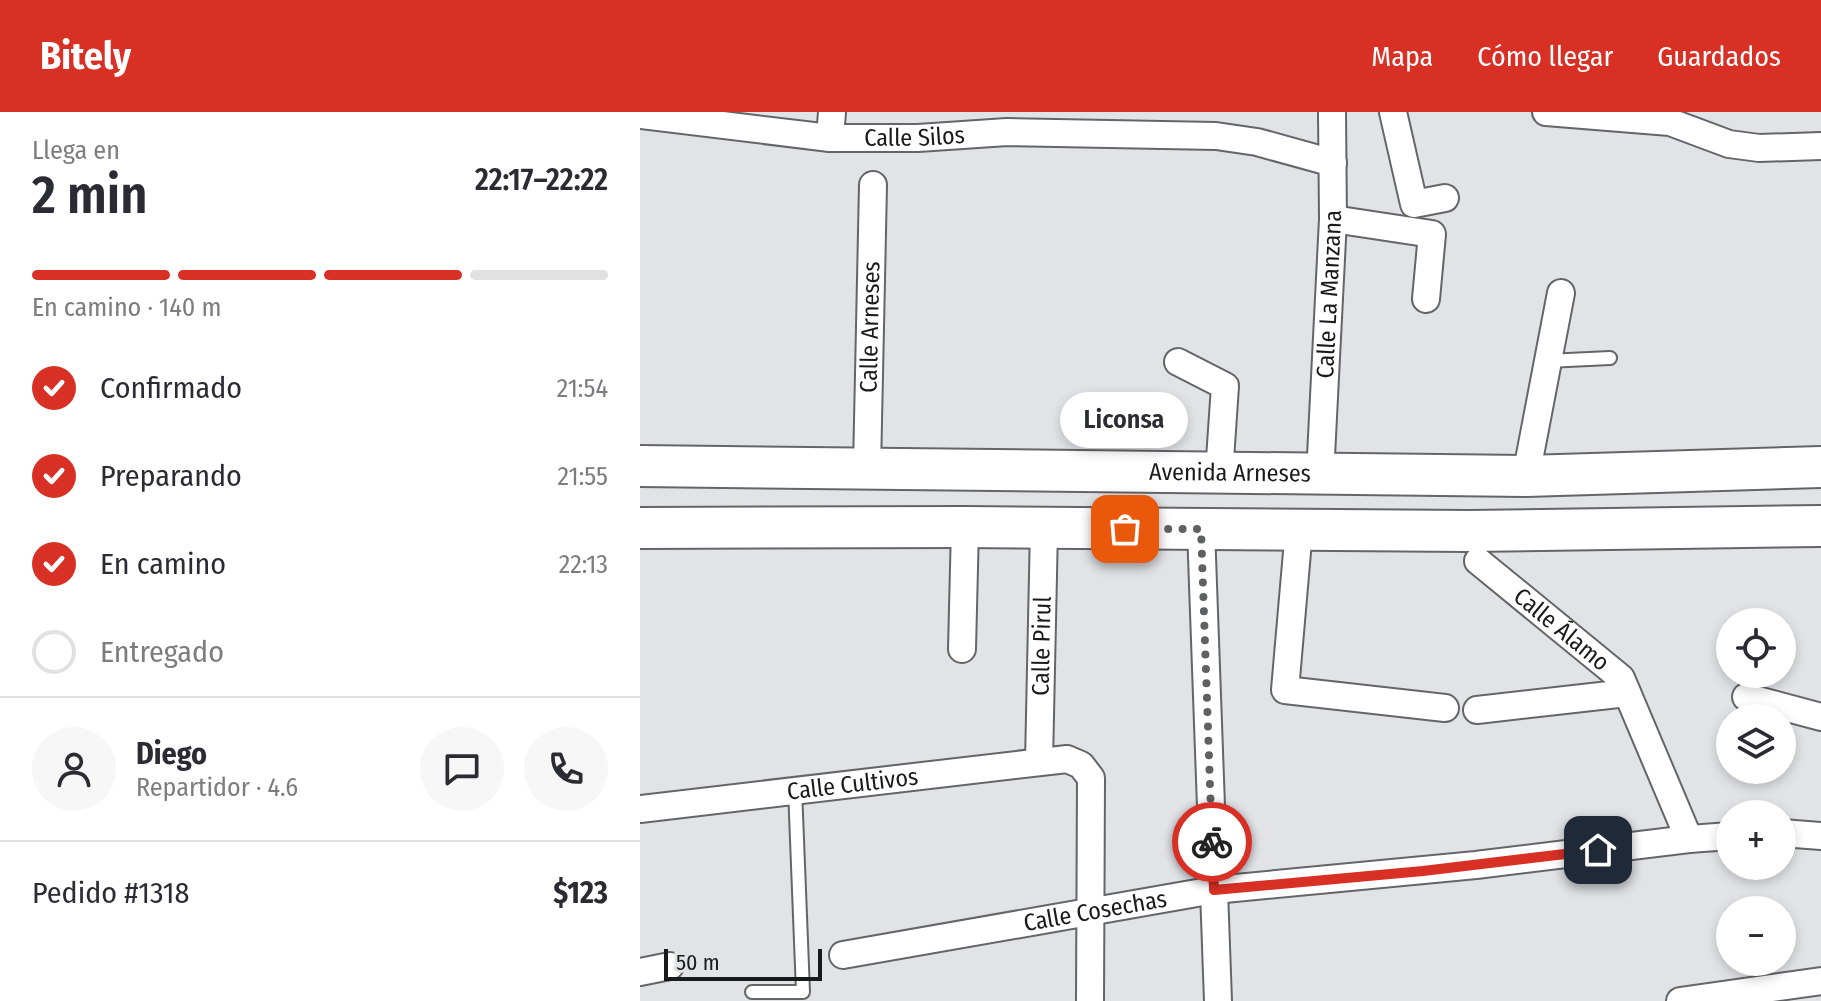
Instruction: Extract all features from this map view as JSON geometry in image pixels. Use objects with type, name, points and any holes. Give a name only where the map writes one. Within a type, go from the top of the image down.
[{"type":"main road","name":"Avenida Arneses","points":[[640,466],[1320,476],[1526,476],[1821,467]]},
{"type":"main road","points":[[640,528],[1469,531],[1821,526]]},
{"type":"street","name":"Calle La Manzana","points":[[1320,476],[1333,219],[1332,112]]},
{"type":"street","points":[[1393,112],[1414,204],[1445,198]]},
{"type":"street","points":[[1546,112],[1670,122],[1729,144],[1759,148],[1821,146]]},
{"type":"street","name":"Calle Silos","points":[[640,115],[831,125],[918,138],[1173,124],[1216,136],[1257,142],[1333,163]]},
{"type":"street","name":"Calle Arneses","points":[[867,469],[873,185]]},
{"type":"street","points":[[1333,219],[1432,234],[1426,299]]},
{"type":"street","points":[[1526,476],[1561,293]]},
{"type":"street","points":[[1178,362],[1225,386],[1219,474]]},
{"type":"street","points":[[962,649],[965,527]]},
{"type":"street","name":"Calle Pirul","points":[[1039,762],[1044,528]]},
{"type":"street","points":[[1201,529],[1218,1001]]},
{"type":"street","points":[[1299,529],[1285,690],[1445,708]]},
{"type":"street","name":"Calle Álamo","points":[[1478,561],[1621,678],[1689,839]]},
{"type":"street","points":[[1477,710],[1627,693]]},
{"type":"street","points":[[1746,697],[1821,717]]},
{"type":"street","name":"Calle Cultivos","points":[[640,809],[1067,759],[1081,765],[1091,778],[1091,913]]},
{"type":"street","points":[[1796,834],[1821,836]]},
{"type":"street","name":"Calle Cosechas","points":[[843,955],[1214,890],[1447,869],[1716,837]]},
{"type":"street","points":[[1090,1001],[1091,913]]},
{"type":"street","points":[[640,972],[670,966]]},
{"type":"street","points":[[1680,1001],[1821,981]]},
{"type":"lane","points":[[1547,361],[1610,358]]},
{"type":"lane","points":[[752,992],[803,992],[795,789]]},
{"type":"way so far","points":[[1125,529],[1201,529],[1212,842]]},
{"type":"place","name":"Liconsa","points":[[1125,529]]},
{"type":"route","points":[[1212,842],[1214,890],[1423,871],[1598,850]]}]
